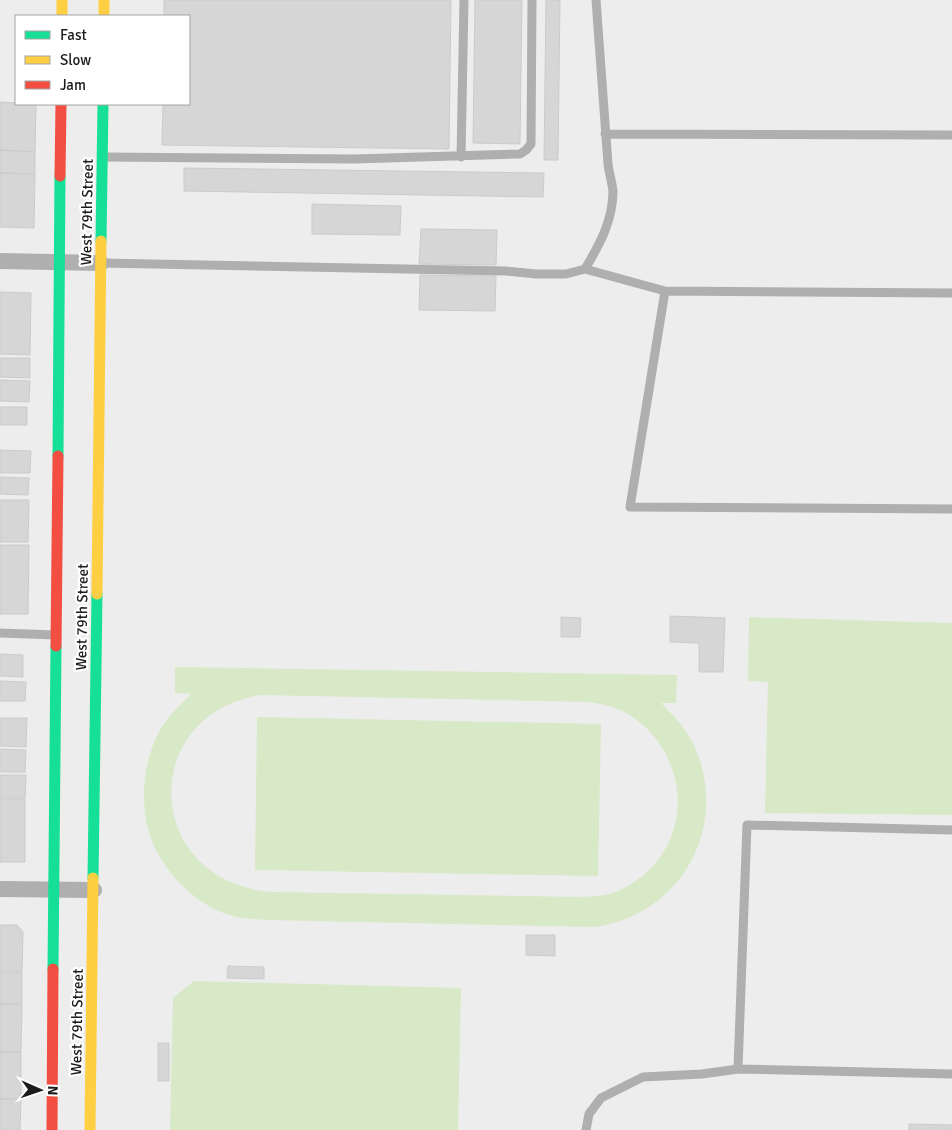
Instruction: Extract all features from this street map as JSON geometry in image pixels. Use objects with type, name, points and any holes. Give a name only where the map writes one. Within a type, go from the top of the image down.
[{"type":"main road","points":[[62,0],[62,15]]},
{"type":"main road","points":[[104,0],[104,15]]},
{"type":"main road","name":"West 79th Street","points":[[52,1130],[61,105]]},
{"type":"main road","name":"West 79th Street","points":[[90,1130],[103,105]]},
{"type":"street","points":[[0,261],[101,263]]},
{"type":"street","points":[[0,889],[94,890]]},
{"type":"lane","points":[[461,157],[464,0]]},
{"type":"lane","points":[[102,156],[354,159],[520,154],[530,144],[532,0]]},
{"type":"lane","points":[[585,269],[599,246],[611,216],[613,190],[605,134],[596,0]]},
{"type":"lane","points":[[605,134],[952,136]]},
{"type":"lane","points":[[101,263],[496,271],[536,274],[566,274],[585,269],[665,291],[952,293]]},
{"type":"lane","points":[[665,291],[630,507],[952,509]]},
{"type":"lane","points":[[0,632],[56,635]]},
{"type":"lane","points":[[738,1069],[747,825],[952,830]]},
{"type":"lane","points":[[586,1130],[589,1114],[601,1098],[643,1077],[702,1074],[738,1069],[952,1074]]},
{"type":"green space","points":[[749,617],[952,623],[952,815],[765,813],[768,682],[748,681]]},
{"type":"green space","points":[[175,667],[677,675],[676,703],[661,703],[678,720],[689,736],[703,772],[706,803],[702,832],[692,860],[675,884],[653,904],[626,919],[594,927],[267,920],[233,916],[205,904],[180,883],[160,857],[148,829],[144,792],[150,755],[162,727],[173,712],[191,694],[175,693]],"holes":[[[262,695],[588,702],[621,710],[649,731],[663,748],[672,768],[677,790],[677,812],[673,833],[663,853],[648,871],[639,878],[625,888],[609,894],[582,897],[272,892],[229,881],[198,859],[179,830],[171,796],[176,762],[193,732],[221,708]]]},
{"type":"green space","points":[[257,717],[601,724],[598,876],[255,870]]},
{"type":"green space","points":[[194,981],[461,988],[458,1130],[170,1130],[173,998]]},
{"type":"building","points":[[164,0],[451,0],[449,149],[162,145],[163,105],[190,105],[190,15],[164,15]]},
{"type":"building","points":[[475,0],[522,0],[520,144],[473,143]]},
{"type":"building","points":[[546,0],[560,0],[558,160],[544,160]]},
{"type":"building","points":[[0,102],[15,103],[15,105],[36,105],[35,152],[0,150]]},
{"type":"building","points":[[0,150],[35,152],[35,174],[0,173]]},
{"type":"building","points":[[184,168],[544,173],[543,197],[184,191]]},
{"type":"building","points":[[0,173],[35,174],[34,228],[0,227]]},
{"type":"building","points":[[312,204],[401,206],[400,235],[312,234]]},
{"type":"building","points":[[421,229],[497,230],[496,265],[419,264]]},
{"type":"building","points":[[420,275],[496,276],[495,311],[419,310]]},
{"type":"building","points":[[0,292],[31,293],[30,355],[0,354]]},
{"type":"building","points":[[0,358],[30,358],[30,378],[0,377]]},
{"type":"building","points":[[0,380],[30,381],[29,402],[0,401]]},
{"type":"building","points":[[0,407],[27,407],[27,425],[0,425]]},
{"type":"building","points":[[0,450],[31,451],[30,473],[0,473]]},
{"type":"building","points":[[0,477],[29,478],[28,495],[0,494]]},
{"type":"building","points":[[0,500],[29,500],[28,542],[0,542]]},
{"type":"building","points":[[0,545],[29,545],[28,614],[0,614]]},
{"type":"building","points":[[670,616],[725,618],[723,672],[699,672],[699,643],[670,642]]},
{"type":"building","points":[[561,617],[581,618],[580,637],[561,637]]},
{"type":"building","points":[[0,654],[23,655],[23,677],[0,676]]},
{"type":"building","points":[[0,681],[26,682],[25,701],[0,701]]},
{"type":"building","points":[[0,718],[27,718],[26,747],[0,746]]},
{"type":"building","points":[[0,749],[26,750],[25,772],[0,772]]},
{"type":"building","points":[[0,775],[26,775],[25,798],[0,798]]},
{"type":"building","points":[[0,799],[25,799],[25,862],[0,862]]},
{"type":"building","points":[[0,925],[17,925],[23,932],[22,972],[0,972]]},
{"type":"building","points":[[526,935],[555,935],[555,956],[526,955]]},
{"type":"building","points":[[228,966],[264,967],[264,979],[227,978]]},
{"type":"building","points":[[0,973],[22,973],[22,1004],[0,1004]]},
{"type":"building","points":[[0,1004],[22,1005],[21,1052],[0,1052]]},
{"type":"building","points":[[158,1043],[169,1043],[169,1081],[158,1081]]},
{"type":"building","points":[[0,1052],[21,1052],[21,1099],[0,1099]]},
{"type":"building","points":[[0,1099],[21,1099],[20,1130],[0,1130]]},
{"type":"building","points":[[909,1124],[952,1125],[952,1130],[909,1130]]},
{"type":"traffic: fast","points":[[101,241],[103,105]]},
{"type":"traffic: fast","points":[[58,456],[60,176]]},
{"type":"traffic: fast","points":[[93,878],[97,594]]},
{"type":"traffic: fast","points":[[53,969],[56,646]]},
{"type":"traffic: slow","points":[[62,0],[62,15]]},
{"type":"traffic: slow","points":[[104,0],[104,15]]},
{"type":"traffic: slow","points":[[97,594],[101,241]]},
{"type":"traffic: slow","points":[[90,1130],[93,878]]},
{"type":"traffic: jam","points":[[60,176],[61,105]]},
{"type":"traffic: jam","points":[[56,646],[58,456]]},
{"type":"traffic: jam","points":[[52,1130],[53,969]]}]
